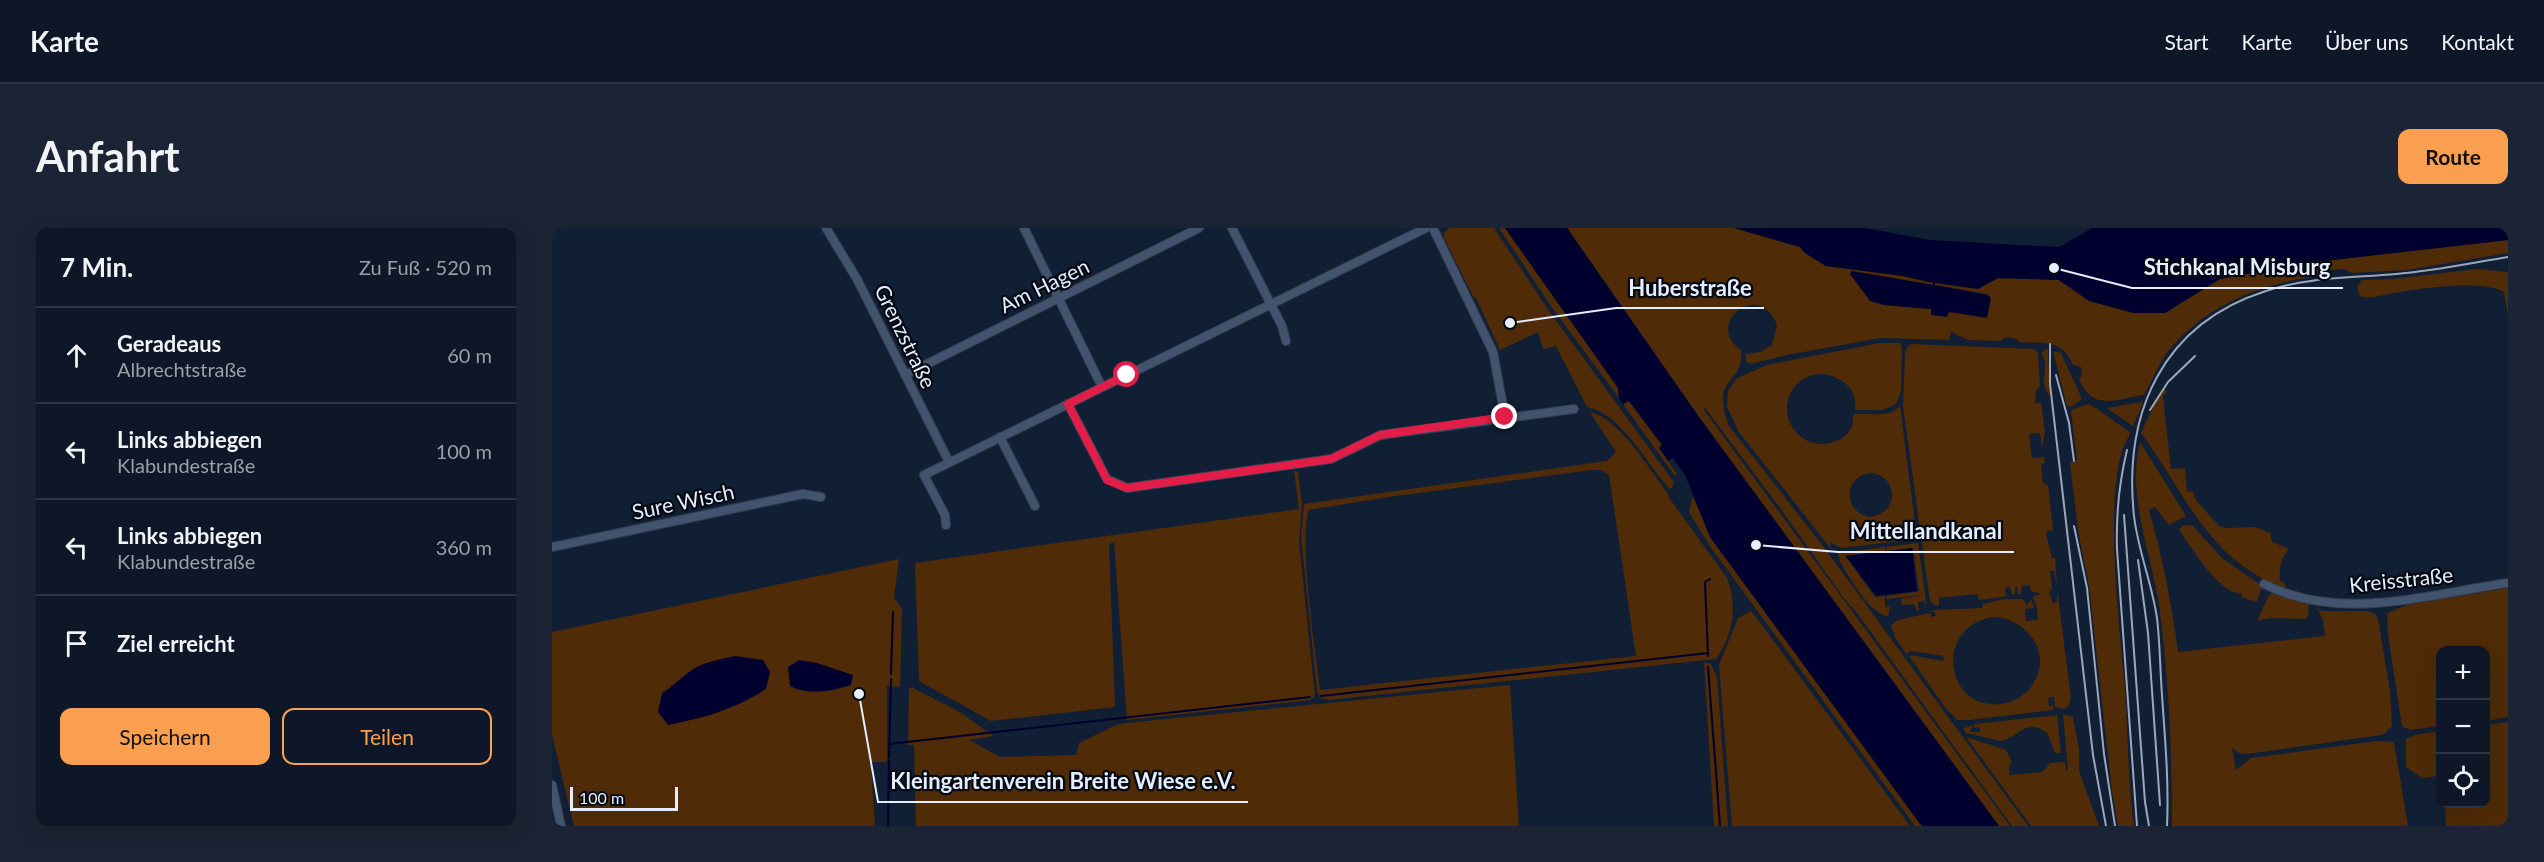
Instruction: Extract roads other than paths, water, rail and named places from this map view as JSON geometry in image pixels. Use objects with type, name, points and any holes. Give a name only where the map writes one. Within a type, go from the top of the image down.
[{"type":"street","name":"Grenzstraße","points":[[826,228],[852,269],[949,462]]},
{"type":"street","points":[[1024,228],[1102,387]]},
{"type":"street","name":"Am Hagen","points":[[905,375],[1199,228]]},
{"type":"street","points":[[1232,228],[1282,327],[1286,341]]},
{"type":"street","points":[[946,525],[945,515],[924,475],[1426,228]]},
{"type":"street","points":[[1433,228],[1493,352],[1505,417]]},
{"type":"street","points":[[1068,404],[1107,480],[1127,488],[1331,459],[1380,435],[1574,409]]},
{"type":"street","points":[[1000,437],[1035,506]]},
{"type":"street","name":"Sure Wisch","points":[[552,547],[803,494],[821,497]]},
{"type":"street","name":"Kreisstraße","points":[[2264,584],[2314,600],[2362,604],[2508,584]]},
{"type":"street","points":[[552,785],[561,826]]},
{"type":"water","points":[[1505,228],[1567,228],[1699,417],[1999,826],[1923,826],[1920,824],[1710,537],[1685,475],[1673,458],[1668,461],[1659,448],[1662,445],[1629,401],[1623,404],[1619,398],[1618,388]]},
{"type":"water","points":[[1734,228],[1865,228],[1930,240],[2059,247],[2092,228],[2508,228],[2508,240],[2298,264],[2220,279],[2165,313],[2133,313],[2089,301],[2059,280],[1998,278],[1978,289],[1935,283],[1935,285],[1987,295],[1991,298],[1987,318],[1949,312],[1947,317],[1931,315],[1931,309],[1884,305],[1870,301],[1850,274],[1852,271],[1933,285],[1933,283],[1903,276],[1826,266],[1805,253],[1800,247]]},
{"type":"water","points":[[1912,548],[1917,591],[1876,596],[1846,556]]},
{"type":"water","points":[[735,656],[763,660],[770,672],[766,689],[719,712],[668,725],[658,712],[662,693],[699,666]]},
{"type":"water","points":[[799,660],[817,663],[853,675],[851,685],[813,692],[790,686],[788,667]]},
{"type":"waterway","points":[[1708,656],[1705,582],[1710,579]]},
{"type":"waterway","points":[[891,674],[893,612]]},
{"type":"waterway","points":[[1321,696],[1708,653]]},
{"type":"waterway","points":[[1708,667],[1720,826]]},
{"type":"waterway","points":[[889,758],[891,679]]},
{"type":"waterway","points":[[889,744],[1310,697]]},
{"type":"waterway","points":[[888,826],[889,761]]},
{"type":"railway","points":[[2167,826],[2166,761],[2158,627],[2155,605],[2136,529],[2132,478],[2135,442],[2144,408],[2157,377],[2176,350],[2200,326],[2230,306],[2266,291],[2298,283],[2410,273],[2508,257]]},
{"type":"railway","points":[[2050,344],[2050,384],[2093,755],[2106,826]]},
{"type":"railway","points":[[2150,410],[2168,382],[2195,356]]},
{"type":"railway","points":[[2056,375],[2069,423],[2074,461]]},
{"type":"railway","points":[[2127,450],[2119,500],[2117,549],[2137,826]]},
{"type":"railway","points":[[2124,515],[2145,802],[2149,826]]},
{"type":"railway","points":[[2074,526],[2087,588],[2104,754],[2115,826]]},
{"type":"railway","points":[[2138,560],[2148,633],[2160,805]]},
{"type":"place","name":"Stichkanal Misburg","points":[[2054,268]]},
{"type":"place","name":"Huberstraße","points":[[1510,323]]},
{"type":"place","name":"Mittellandkanal","points":[[1756,545]]},
{"type":"place","name":"Kleingartenverein Breite Wiese e.V.","points":[[859,694]]}]
